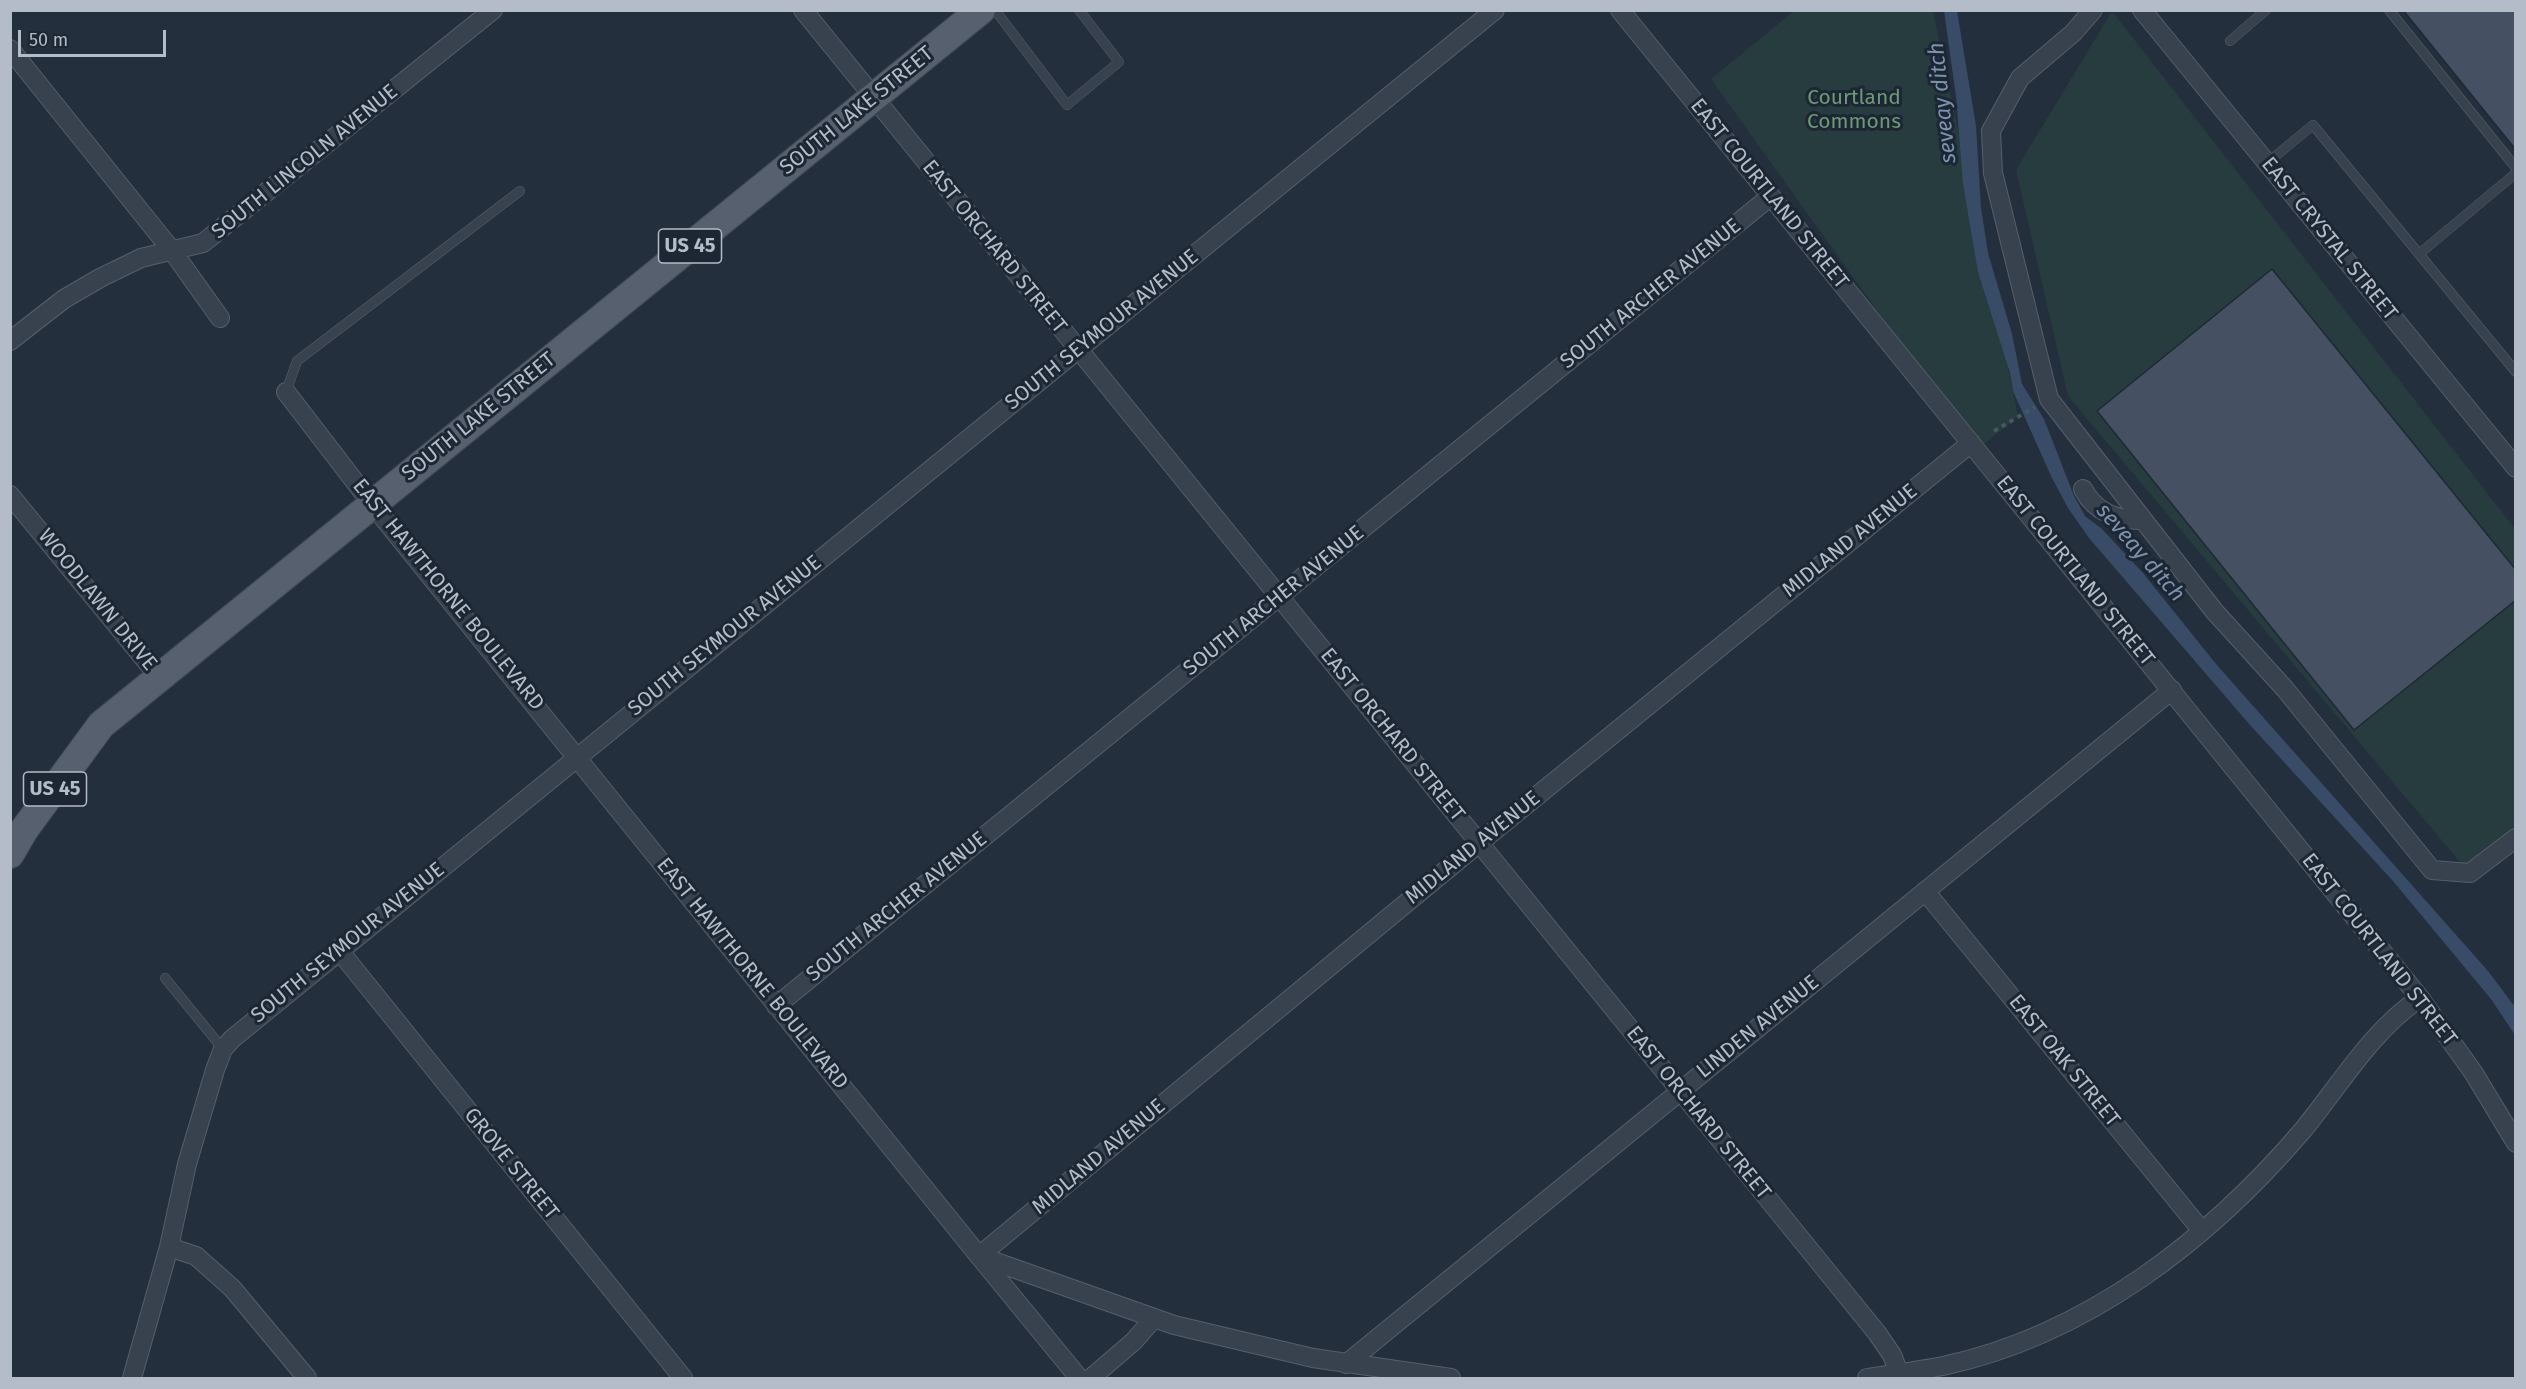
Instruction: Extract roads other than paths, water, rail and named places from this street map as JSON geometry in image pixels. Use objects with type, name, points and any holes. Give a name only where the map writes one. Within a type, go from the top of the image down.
[{"type":"main road","name":"SOUTH LAKE STREET","points":[[10,854],[24,830],[101,725],[981,10]]},
{"type":"street","name":"SOUTH LINCOLN AVENUE","points":[[10,340],[64,299],[100,278],[141,258],[203,243],[493,10]]},
{"type":"street","name":"EAST ORCHARD STREET","points":[[803,10],[872,99],[1280,597],[1877,1333],[1901,1376]]},
{"type":"street","name":"SOUTH SEYMOUR AVENUE","points":[[132,1378],[169,1247],[187,1164],[224,1049],[232,1039],[338,950],[1495,10]]},
{"type":"street","name":"EAST COURTLAND STREET","points":[[1620,10],[2420,998],[2473,1072],[2516,1143]]},
{"type":"street","points":[[2093,10],[2073,33],[2020,78],[1990,131],[1993,173],[2049,399],[2215,612],[2285,689],[2432,870],[2470,873],[2516,838]]},
{"type":"street","name":"EAST CRYSTAL STREET","points":[[2142,10],[2516,468]]},
{"type":"street","points":[[10,50],[173,252],[220,318]]},
{"type":"street","name":"SOUTH ARCHER AVENUE","points":[[776,1005],[1771,196]]},
{"type":"street","name":"EAST HAWTHORNE BOULEVARD","points":[[286,392],[372,504],[1079,1378]]},
{"type":"street","name":"MIDLAND AVENUE","points":[[979,1256],[1479,843],[1971,443]]},
{"type":"street","points":[[2083,489],[2088,499],[2106,513],[2124,520],[2143,520]]},
{"type":"street","name":"WOODLAWN DRIVE","points":[[10,495],[160,678]]},
{"type":"street","name":"LINDEN AVENUE","points":[[1346,1364],[2172,690]]},
{"type":"street","name":"EAST OAK STREET","points":[[1925,891],[2202,1231]]},
{"type":"street","name":"GROVE STREET","points":[[338,950],[683,1378]]},
{"type":"street","points":[[1867,1378],[1901,1376],[2010,1346],[2077,1318],[2120,1294],[2202,1231],[2244,1194],[2303,1130],[2343,1076],[2394,1019],[2420,998]]},
{"type":"street","points":[[169,1247],[196,1256],[232,1288],[307,1378]]},
{"type":"street","points":[[979,1256],[1174,1325],[1346,1364],[1451,1378]]},
{"type":"street","points":[[1091,1378],[1134,1341],[1154,1318]]},
{"type":"lane","points":[[995,10],[1067,105],[1119,62],[1079,10]]},
{"type":"lane","points":[[2230,40],[2266,10]]},
{"type":"lane","points":[[2389,10],[2516,168]]},
{"type":"lane","points":[[2267,163],[2313,125],[2516,372]]},
{"type":"lane","points":[[2419,254],[2516,173]]},
{"type":"lane","points":[[286,392],[297,361],[520,191]]},
{"type":"lane","points":[[165,978],[224,1049]]},
{"type":"water","points":[[1944,11],[1957,11],[1976,126],[1981,208],[1988,253],[2012,334],[2022,384],[2044,419],[2074,496],[2085,516],[2102,529],[2143,573],[2216,664],[2488,971],[2515,1007],[2515,1035],[2491,999],[2393,881],[2250,725],[2089,538],[2068,508],[2013,391],[2010,373],[1978,272],[1963,184],[1956,96]]},
{"type":"park label","name":"Courtland Commons","points":[[1854,110]]},
{"type":"water label","name":"seveay ditch","points":[[1943,103]]},
{"type":"water label","name":"seveay ditch","points":[[2140,553]]}]
